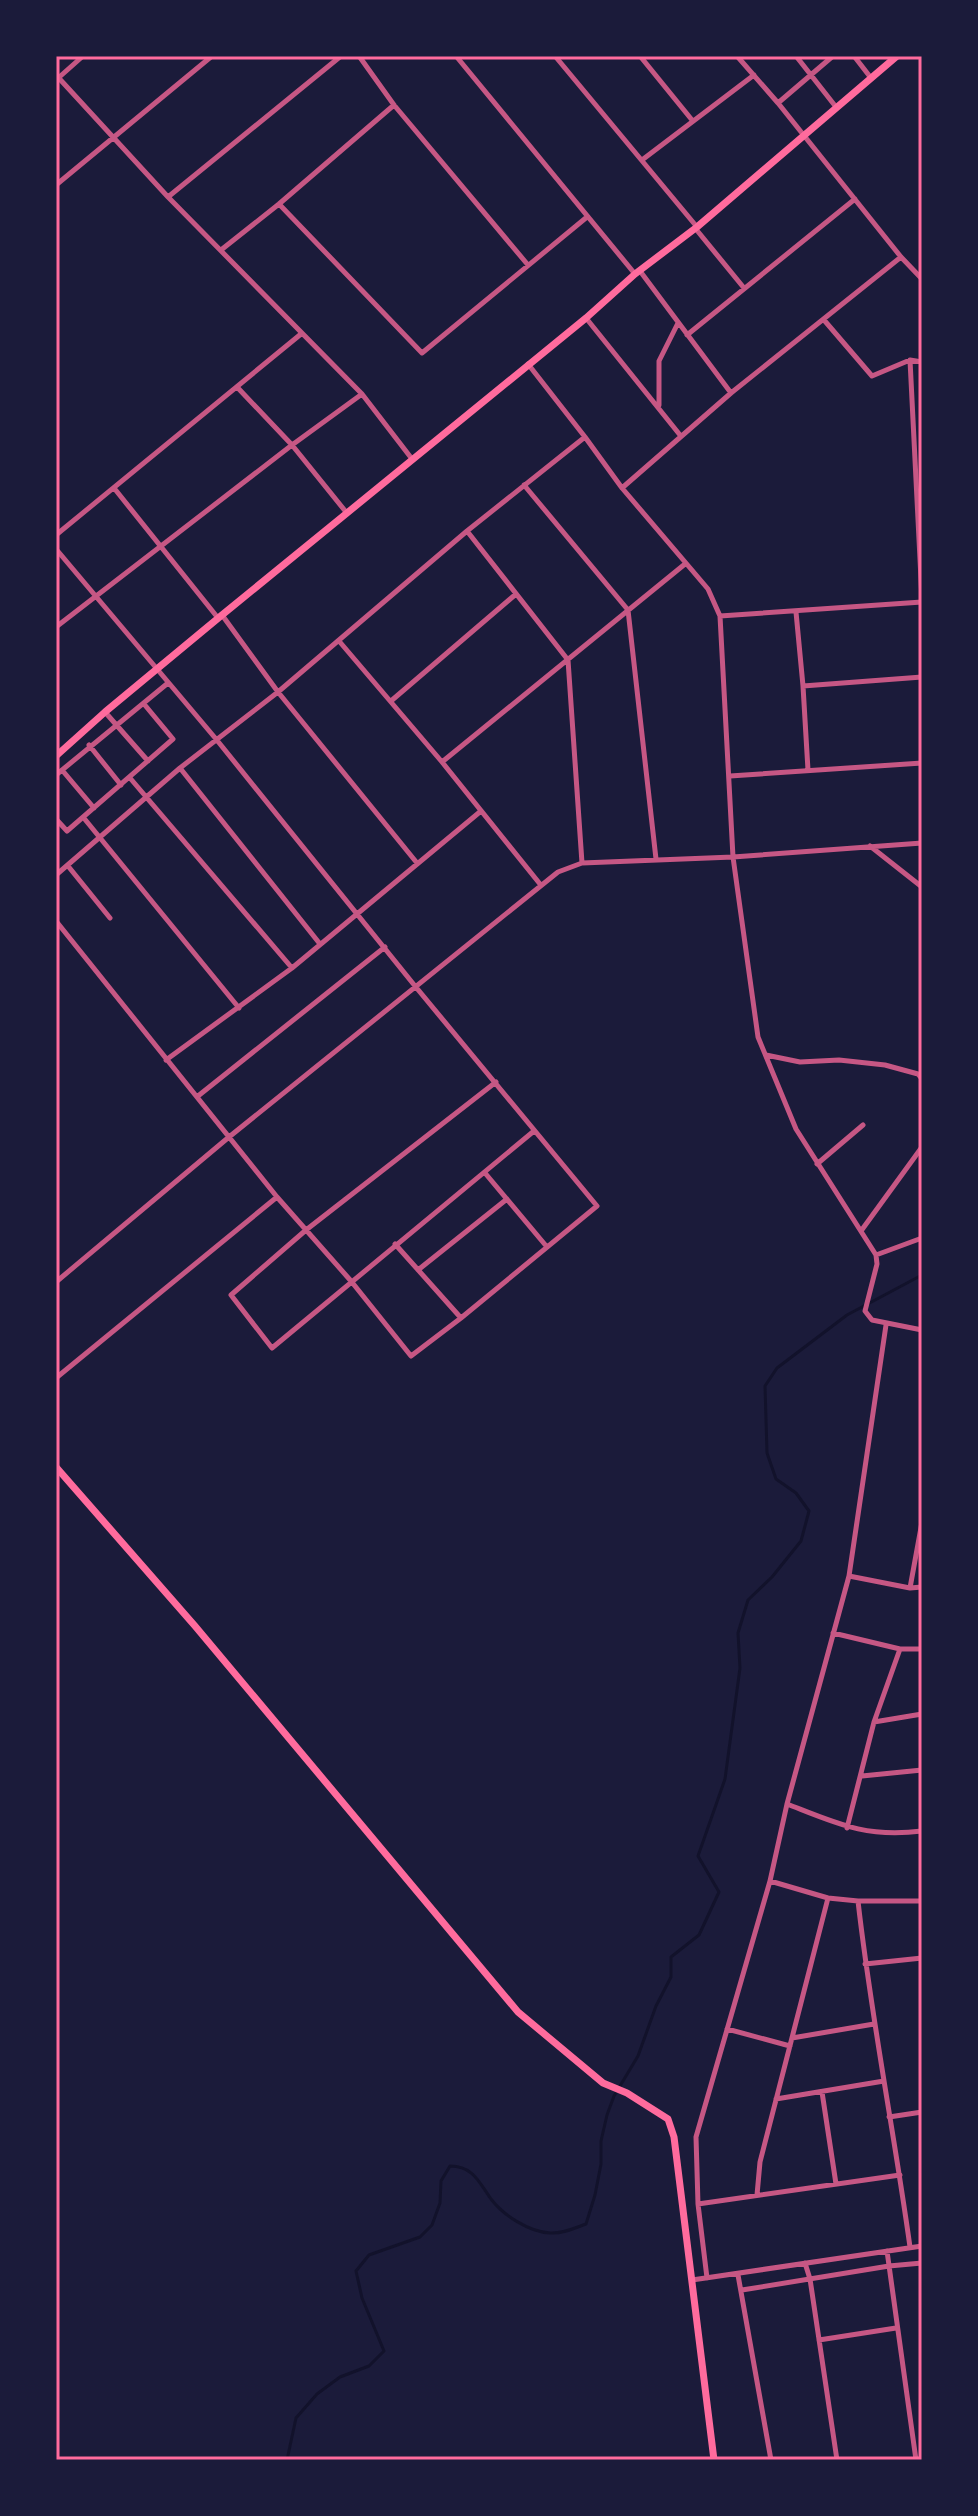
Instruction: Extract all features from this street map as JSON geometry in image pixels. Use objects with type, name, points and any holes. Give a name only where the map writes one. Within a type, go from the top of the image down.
[{"type":"main road","points":[[56,756],[220,616],[586,318],[637,272],[696,227],[893,57]]},
{"type":"main road","points":[[56,1467],[205,1637],[518,2012],[603,2083],[627,2093],[668,2119],[672,2126],[714,2460]]},
{"type":"street","points":[[83,56],[57,77],[168,197],[362,394],[412,459]]},
{"type":"street","points":[[56,185],[212,56]]},
{"type":"street","points":[[168,197],[341,56]]},
{"type":"street","points":[[359,56],[394,105],[528,265]]},
{"type":"street","points":[[555,56],[744,288]]},
{"type":"street","points":[[640,56],[692,120]]},
{"type":"street","points":[[737,56],[922,279]]},
{"type":"street","points":[[796,56],[836,107]]},
{"type":"street","points":[[778,103],[833,56]]},
{"type":"street","points":[[854,56],[871,78]]},
{"type":"street","points":[[458,57],[587,217],[637,272],[731,393]]},
{"type":"street","points":[[642,160],[754,75]]},
{"type":"street","points":[[221,250],[394,105]]},
{"type":"street","points":[[687,335],[855,199]]},
{"type":"street","points":[[279,204],[422,353],[587,217]]},
{"type":"street","points":[[622,488],[680,435],[901,257]]},
{"type":"street","points":[[586,318],[680,435]]},
{"type":"street","points":[[824,320],[872,376],[910,360],[922,362]]},
{"type":"street","points":[[659,406],[659,361],[678,323]]},
{"type":"street","points":[[56,535],[301,334]]},
{"type":"street","points":[[720,616],[922,600],[910,360]]},
{"type":"street","points":[[528,364],[622,488],[708,589],[720,616],[733,857],[758,1037],[796,1129],[876,1255],[877,1264],[865,1311],[872,1320],[886,1325],[922,1330]]},
{"type":"street","points":[[237,387],[292,445],[346,512]]},
{"type":"street","points":[[56,627],[362,394]]},
{"type":"street","points":[[56,875],[180,768],[278,692],[467,531],[585,437]]},
{"type":"street","points":[[524,485],[628,610],[656,859]]},
{"type":"street","points":[[114,488],[417,863]]},
{"type":"street","points":[[467,531],[568,660],[582,863]]},
{"type":"street","points":[[56,549],[216,739],[597,1206],[411,1356],[351,1281],[277,1197],[56,921]]},
{"type":"street","points":[[442,762],[685,564]]},
{"type":"street","points":[[391,701],[516,594]]},
{"type":"street","points":[[796,611],[808,770]]},
{"type":"street","points":[[339,641],[540,884]]},
{"type":"street","points":[[803,686],[922,677]]},
{"type":"street","points":[[56,775],[168,683]]},
{"type":"street","points":[[56,819],[67,831],[173,739],[144,704]]},
{"type":"street","points":[[105,712],[148,761]]},
{"type":"street","points":[[89,745],[121,786]]},
{"type":"street","points":[[730,776],[922,763]]},
{"type":"street","points":[[180,768],[320,944]]},
{"type":"street","points":[[62,770],[94,808]]},
{"type":"street","points":[[130,778],[292,968]]},
{"type":"street","points":[[166,1060],[292,968],[481,811]]},
{"type":"street","points":[[83,817],[239,1008]]},
{"type":"street","points":[[56,1282],[229,1137],[558,872],[582,863],[733,857],[922,843]]},
{"type":"street","points":[[869,846],[922,887]]},
{"type":"street","points":[[68,866],[110,918]]},
{"type":"street","points":[[198,1096],[385,946]]},
{"type":"street","points":[[765,1055],[800,1062],[839,1060],[885,1065],[918,1074],[922,1079]]},
{"type":"street","points":[[496,1082],[306,1230],[231,1295],[272,1348],[534,1131]]},
{"type":"street","points":[[817,1164],[863,1125]]},
{"type":"street","points":[[861,1231],[922,1147]]},
{"type":"street","points":[[485,1173],[547,1247]]},
{"type":"street","points":[[56,1378],[277,1197]]},
{"type":"street","points":[[418,1270],[507,1199]]},
{"type":"street","points":[[876,1255],[922,1238]]},
{"type":"street","points":[[395,1244],[461,1318]]},
{"type":"street","points":[[707,2278],[698,2204],[696,2137],[770,1881],[787,1804],[849,1576],[886,1325]]},
{"type":"street","points":[[910,1588],[922,1522]]},
{"type":"street","points":[[849,1576],[910,1588],[922,1587]]},
{"type":"street","points":[[833,1633],[900,1649],[922,1649]]},
{"type":"street","points":[[847,1828],[874,1722],[900,1649]]},
{"type":"street","points":[[874,1722],[922,1714]]},
{"type":"street","points":[[862,1776],[922,1770]]},
{"type":"street","points":[[787,1804],[847,1828],[892,1835],[922,1831]]},
{"type":"street","points":[[770,1881],[828,1898],[922,1901]]},
{"type":"street","points":[[757,2195],[760,2162],[828,1898]]},
{"type":"street","points":[[858,1901],[874,2024],[910,2247]]},
{"type":"street","points":[[865,1964],[922,1958]]},
{"type":"street","points":[[792,2038],[874,2024]]},
{"type":"street","points":[[727,2029],[790,2046]]},
{"type":"street","points":[[776,2099],[884,2081]]},
{"type":"street","points":[[822,2092],[836,2184]]},
{"type":"street","points":[[889,2117],[922,2112]]},
{"type":"street","points":[[698,2204],[900,2175]]},
{"type":"street","points":[[692,2280],[922,2246]]},
{"type":"street","points":[[887,2251],[916,2460]]},
{"type":"street","points":[[805,2263],[837,2460]]},
{"type":"street","points":[[742,2290],[922,2263]]},
{"type":"street","points":[[738,2275],[771,2460]]},
{"type":"street","points":[[819,2340],[896,2328]]},
{"type":"waterway","points":[[287,2460],[296,2418],[317,2394],[340,2377],[369,2366],[384,2351],[362,2298],[356,2271],[369,2255],[420,2237],[432,2225],[440,2203],[441,2181],[450,2166],[470,2172],[496,2205],[525,2226],[555,2233],[586,2224],[601,2164],[601,2141],[614,2096],[638,2056],[656,2006],[671,1977],[671,1957],[699,1935],[719,1892],[698,1856],[725,1779],[740,1668],[738,1633],[748,1600],[772,1577],[801,1541],[809,1511],[796,1493],[776,1479],[767,1453],[765,1386],[777,1368],[847,1315],[922,1275]]}]
